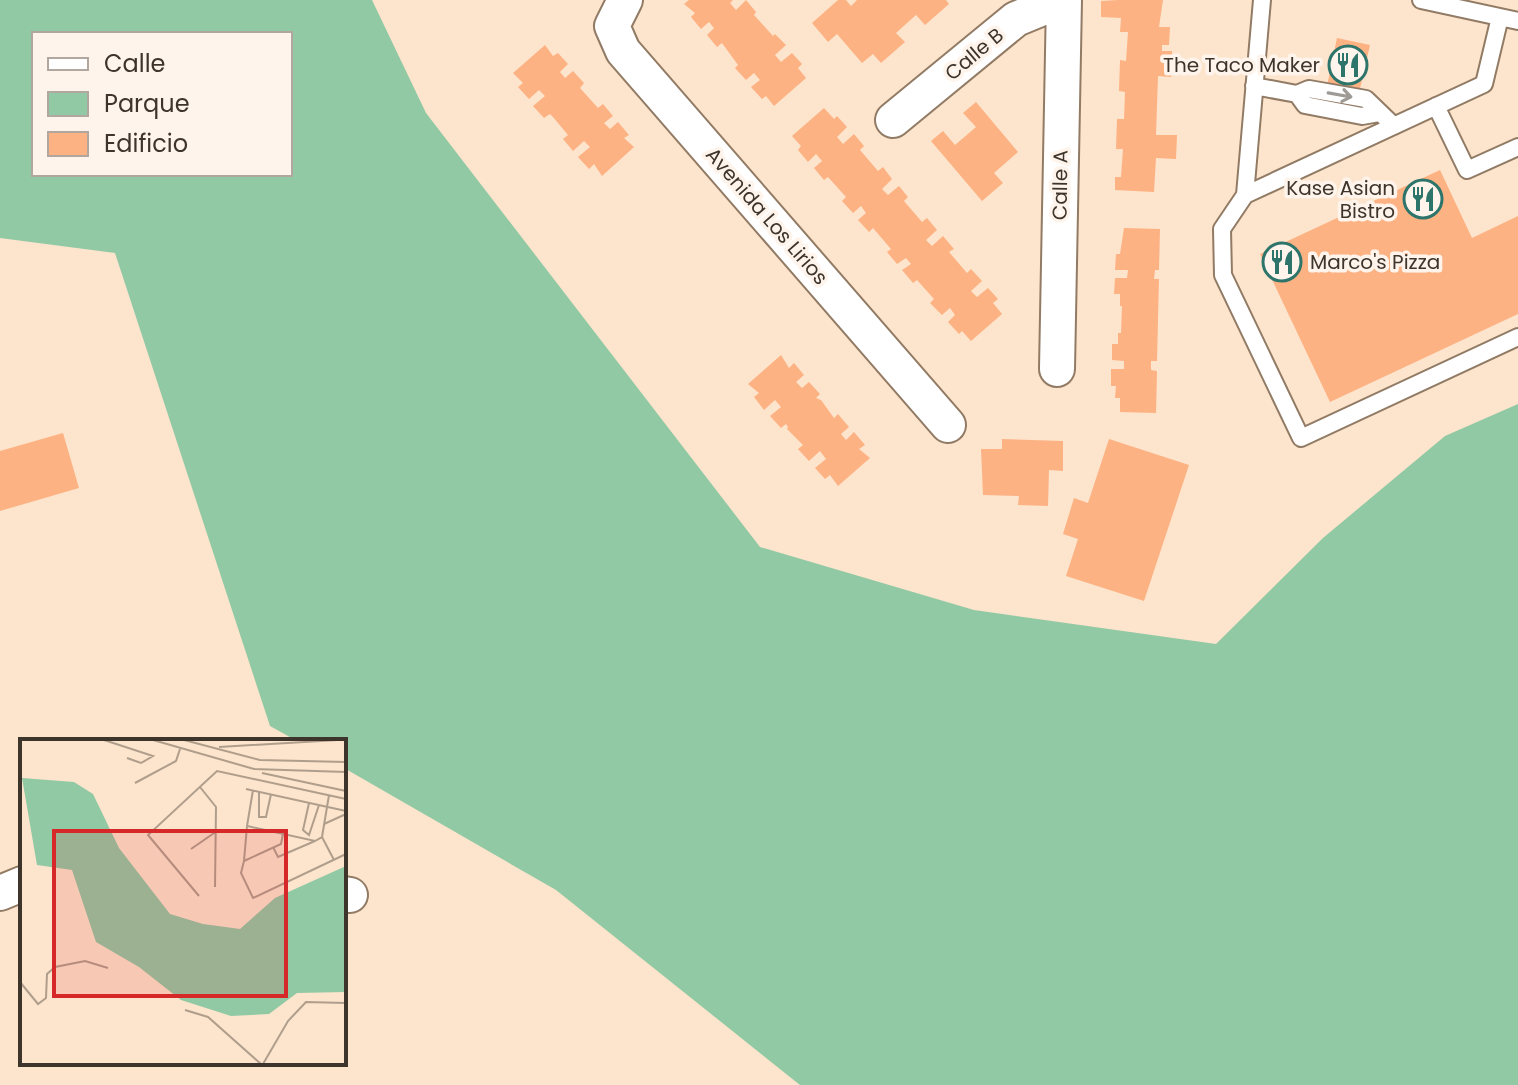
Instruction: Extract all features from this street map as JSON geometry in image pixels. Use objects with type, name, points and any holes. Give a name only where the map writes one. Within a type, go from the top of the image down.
[{"type":"street","name":"Avenida Los Lirios","points":[[625,0],[612,26],[623,51],[948,425]]},
{"type":"street","name":"Calle B","points":[[893,120],[1016,19],[1063,0]]},
{"type":"street","name":"Calle A","points":[[1057,369],[1063,0]]},
{"type":"street","points":[[0,893],[20,885]]},
{"type":"lane","points":[[1262,0],[1245,195],[1222,229],[1223,275],[1301,438],[1518,337]]},
{"type":"lane","points":[[1421,0],[1518,21]]},
{"type":"lane","points":[[1245,195],[1484,84],[1500,17]]},
{"type":"lane","points":[[1254,86],[1297,94],[1309,89],[1366,99],[1394,126]]},
{"type":"lane","points":[[1436,106],[1467,170],[1518,147]]},
{"type":"green space","points":[[0,0],[372,0],[426,113],[760,547],[974,610],[1216,644],[1323,538],[1445,436],[1518,404],[1518,1085],[800,1085],[556,890],[346,769],[346,739],[293,739],[270,726],[115,253],[0,238]]},
{"type":"building","points":[[689,0],[733,0],[730,3],[736,10],[746,0],[756,12],[754,15],[786,45],[775,55],[781,62],[792,53],[802,64],[798,68],[806,78],[774,106],[766,96],[762,99],[751,87],[760,80],[754,73],[746,80],[735,68],[738,65],[722,43],[717,47],[707,35],[714,28],[709,22],[701,29],[691,17],[695,13],[684,4]]},
{"type":"building","points":[[838,0],[846,0],[851,6],[857,0],[946,0],[949,4],[925,25],[916,15],[896,33],[905,42],[881,63],[873,54],[862,63],[837,34],[828,42],[812,23]]},
{"type":"building","points":[[1163,0],[1159,27],[1170,27],[1169,45],[1162,45],[1162,51],[1172,51],[1171,77],[1158,76],[1156,135],[1177,135],[1176,159],[1156,158],[1154,192],[1115,190],[1115,177],[1121,177],[1123,149],[1116,149],[1117,119],[1124,119],[1125,92],[1119,91],[1120,60],[1126,61],[1128,32],[1120,32],[1121,18],[1101,17],[1101,1]]},
{"type":"building","name":"The Taco Maker","points":[[1337,38],[1370,45],[1359,93],[1327,86]]},
{"type":"building","points":[[545,45],[553,56],[558,53],[568,64],[560,72],[565,78],[573,71],[584,83],[580,88],[598,108],[603,104],[613,116],[604,123],[610,129],[618,122],[629,135],[624,138],[634,147],[602,176],[594,164],[589,169],[578,157],[590,147],[584,141],[573,151],[563,139],[568,135],[553,117],[550,114],[544,118],[533,106],[545,96],[539,90],[529,99],[518,87],[523,83],[513,73]]},
{"type":"building","points":[[976,102],[1018,152],[994,173],[1003,183],[982,201],[931,141],[943,131],[955,145],[976,127],[963,113]]},
{"type":"building","points":[[824,108],[847,127],[837,137],[843,144],[854,134],[864,146],[860,150],[878,171],[883,167],[892,179],[882,189],[888,195],[899,186],[908,197],[904,201],[922,222],[927,218],[937,230],[926,240],[932,246],[943,236],[954,249],[949,252],[967,273],[971,269],[982,281],[971,291],[977,297],[988,288],[998,299],[993,303],[1002,314],[971,341],[948,322],[955,315],[950,308],[942,315],[930,303],[934,299],[917,280],[913,283],[902,270],[911,264],[906,258],[897,264],[887,252],[891,249],[873,228],[869,232],[858,220],[866,213],[861,206],[853,213],[842,201],[846,197],[828,177],[824,180],[814,168],[822,161],[816,154],[808,162],[798,150],[801,146],[792,136]]},
{"type":"building","points":[[1440,170],[1472,238],[1518,216],[1518,314],[1330,402],[1260,254]]},
{"type":"building","points":[[1124,228],[1160,229],[1159,270],[1155,270],[1154,279],[1159,279],[1157,361],[1151,361],[1151,370],[1157,371],[1156,413],[1120,412],[1120,398],[1115,398],[1116,386],[1111,386],[1111,369],[1124,369],[1124,361],[1112,360],[1112,344],[1118,344],[1118,333],[1121,333],[1122,306],[1120,294],[1114,294],[1115,278],[1127,278],[1128,270],[1115,270]]},
{"type":"building","points":[[781,355],[789,368],[794,363],[804,375],[796,382],[802,388],[809,382],[820,394],[816,398],[834,418],[838,414],[849,427],[841,434],[846,440],[854,432],[865,445],[859,449],[870,458],[838,486],[830,475],[825,479],[815,468],[826,459],[820,451],[809,461],[798,449],[803,445],[786,424],[781,428],[770,416],[781,407],[775,400],[764,410],[754,397],[759,393],[748,384]]},
{"type":"building","points":[[63,433],[79,488],[0,511],[0,451]]},
{"type":"building","points":[[1002,439],[1063,441],[1063,471],[1049,470],[1048,506],[1018,505],[1019,496],[983,495],[981,449],[1002,449]]},
{"type":"building","points":[[1109,439],[1189,465],[1144,601],[1066,576],[1078,539],[1063,534],[1074,498],[1088,503]]},
{"type":"place","name":"The Taco Maker","points":[[1348,65]]},
{"type":"place","name":"Kase Asian Bistro","points":[[1423,199]]},
{"type":"place","name":"Marco's Pizza","points":[[1282,262]]}]
